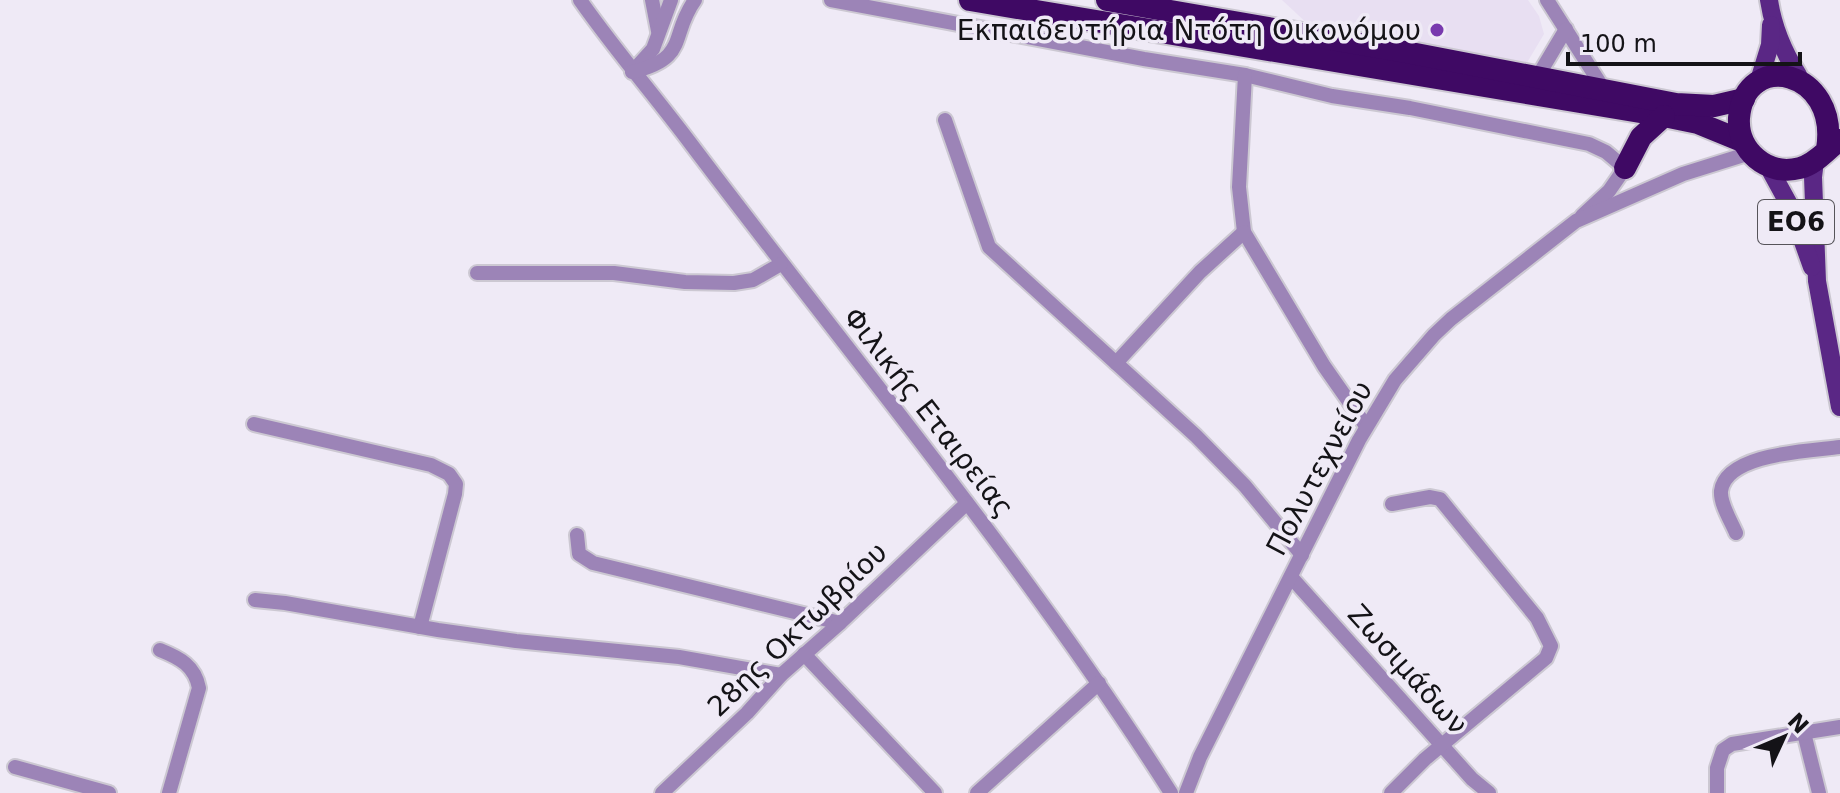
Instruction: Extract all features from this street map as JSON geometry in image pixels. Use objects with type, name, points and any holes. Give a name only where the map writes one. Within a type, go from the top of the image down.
[{"type":"highway","points":[[970,0],[1664,116],[1698,123],[1753,153]]},
{"type":"highway","points":[[1107,0],[1696,106],[1714,106],[1751,92],[1777,75],[1798,75]]},
{"type":"highway","name":"ΕΟ6","points":[[1751,92],[1740,113],[1739,127],[1753,153],[1784,170],[1800,168],[1827,150],[1835,119],[1832,94],[1798,75]]},
{"type":"highway","points":[[1625,168],[1641,137],[1664,116]]},
{"type":"main road","name":"ΕΟ6","points":[[1770,9],[1783,51],[1798,75]]},
{"type":"main road","name":"ΕΟ6","points":[[1751,92],[1770,45],[1770,9]]},
{"type":"main road","name":"ΕΟ6","points":[[1827,150],[1813,177],[1817,281],[1840,407]]},
{"type":"main road","name":"ΕΟ6","points":[[1753,153],[1791,208],[1817,281]]},
{"type":"street","name":"Φιλικής Εταιρείας","points":[[580,0],[632,72],[688,139],[967,503],[1099,683],[1171,793]]},
{"type":"street","points":[[652,0],[658,35]]},
{"type":"street","points":[[632,72],[653,49],[671,0]]},
{"type":"street","points":[[632,72],[662,61],[675,49],[695,0]]},
{"type":"street","points":[[831,0],[1245,75],[1332,96],[1565,137],[1589,144],[1606,152],[1625,168],[1609,191],[1576,221]]},
{"type":"street","points":[[1547,0],[1603,88]]},
{"type":"street","points":[[1538,76],[1566,29]]},
{"type":"street","points":[[1245,75],[1239,187],[1244,232],[1324,366],[1366,426]]},
{"type":"street","points":[[945,120],[989,247],[1196,436],[1245,486],[1302,555]]},
{"type":"street","name":"Πολυτεχνείου","points":[[1186,793],[1200,757],[1366,426],[1395,380],[1434,335],[1576,221],[1683,174],[1753,153]]},
{"type":"street","points":[[1116,363],[1200,272],[1244,232]]},
{"type":"street","points":[[477,273],[614,273],[685,282],[724,283],[753,280],[781,264]]},
{"type":"street","points":[[254,424],[431,465],[449,474],[456,484],[455,494],[420,627]]},
{"type":"street","points":[[1736,533],[1721,493],[1725,479],[1738,466],[1760,459],[1840,447]]},
{"type":"street","points":[[1391,793],[1442,745],[1546,658],[1551,646],[1537,618],[1440,499],[1430,497],[1392,504]]},
{"type":"street","name":"28ης Οκτωβρίου","points":[[664,792],[747,713],[781,675],[967,503]]},
{"type":"street","points":[[577,535],[579,554],[593,563],[840,623]]},
{"type":"street","name":"Ζωσιμάδων","points":[[1291,577],[1489,793]]},
{"type":"street","points":[[255,600],[516,641],[679,657],[781,675]]},
{"type":"street","points":[[160,650],[185,662],[197,678],[199,688],[169,793]]},
{"type":"street","points":[[804,654],[935,793]]},
{"type":"street","points":[[977,793],[1099,683]]},
{"type":"street","points":[[1717,793],[1717,768],[1723,750],[1732,744],[1840,727]]},
{"type":"street","points":[[1804,733],[1819,793]]},
{"type":"street","points":[[15,767],[109,793]]},
{"type":"shaded area","name":"Εκπαιδευτήρια Ντότη Οικονόμου","points":[[1282,0],[1528,0],[1539,16],[1544,34],[1525,66],[1310,26]]},
{"type":"place","name":"Εκπαιδευτήρια Ντότη Οικονόμου","points":[[1437,30]]}]
